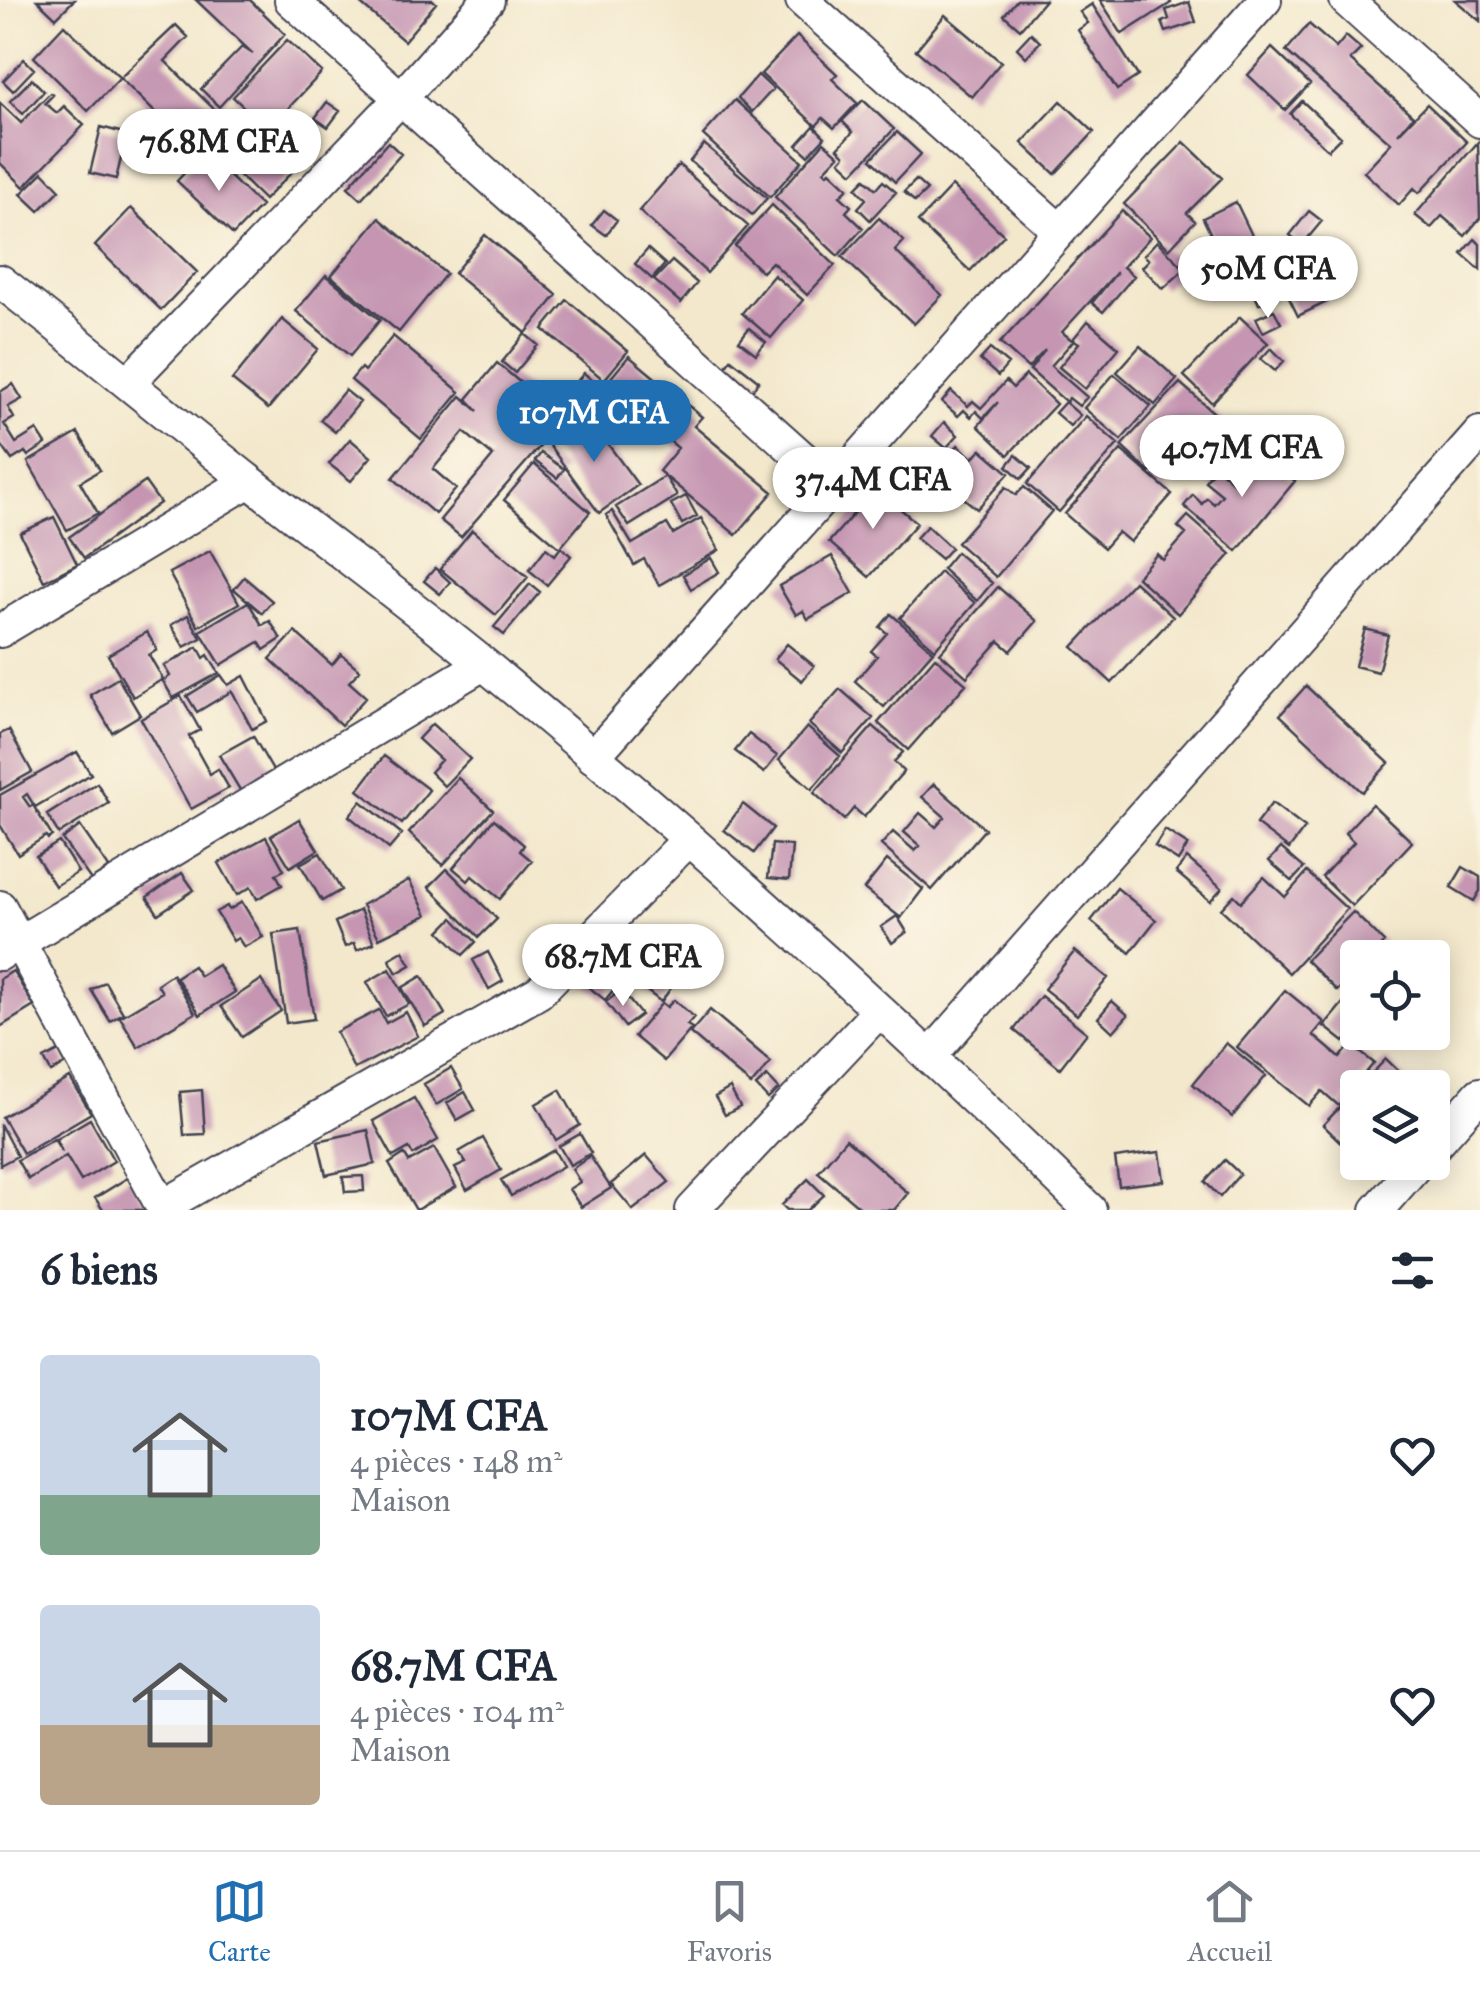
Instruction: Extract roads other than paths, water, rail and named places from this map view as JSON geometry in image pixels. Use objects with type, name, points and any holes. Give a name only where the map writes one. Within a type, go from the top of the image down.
[{"type":"street","points":[[291,0],[834,486]]},
{"type":"street","points":[[129,382],[401,98],[488,0]]},
{"type":"street","points":[[802,0],[1060,231]]},
{"type":"street","points":[[593,757],[1265,0]]},
{"type":"street","points":[[1346,0],[1480,121]]},
{"type":"street","points":[[0,281],[483,664],[593,757],[931,1055],[1090,1210]]},
{"type":"street","points":[[931,1055],[1480,433]]},
{"type":"street","points":[[0,630],[249,481]]},
{"type":"street","points":[[10,948],[483,664]]},
{"type":"street","points":[[0,907],[10,948],[163,1208],[539,992],[689,839]]},
{"type":"street","points":[[692,1210],[878,1012]]},
{"type":"street","points":[[1450,1128],[1480,1094]]},
{"type":"street","points":[[1377,1210],[1403,1180]]}]
